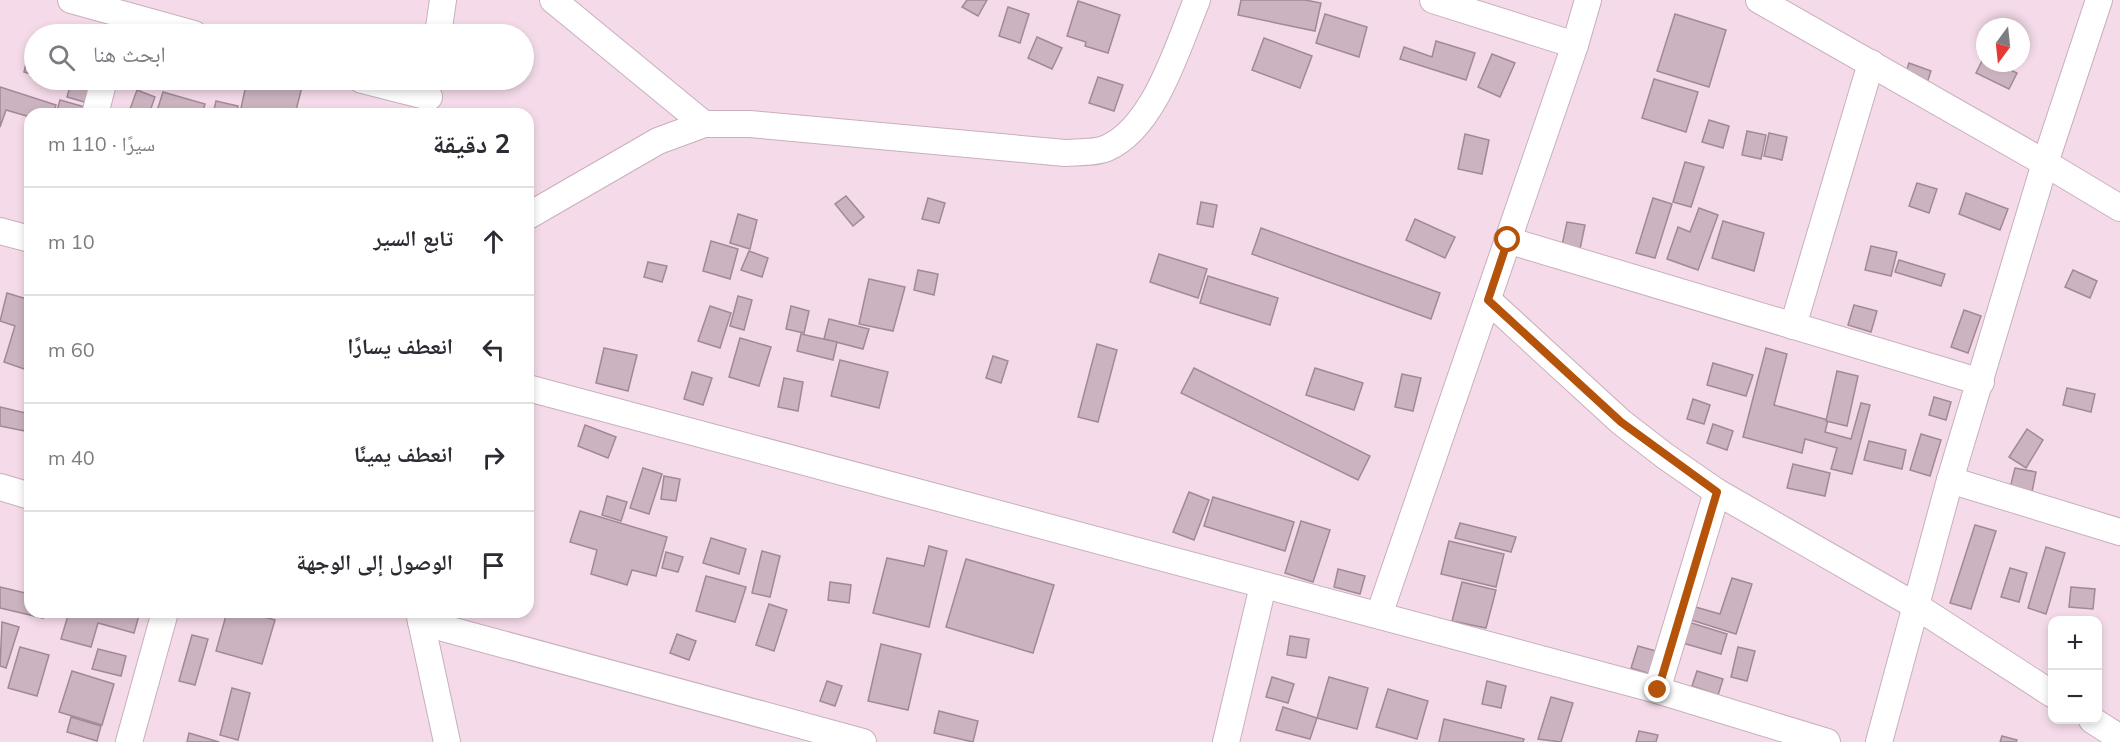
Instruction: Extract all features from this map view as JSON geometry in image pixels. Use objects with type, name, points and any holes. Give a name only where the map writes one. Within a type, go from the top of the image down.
[{"type":"street","points":[[71,0],[117,24]]},
{"type":"street","points":[[439,24],[443,0]]},
{"type":"street","points":[[553,0],[704,124]]},
{"type":"street","points":[[534,213],[658,141],[704,124],[750,124],[1065,153],[1106,149],[1132,130],[1153,102],[1197,0]]},
{"type":"street","points":[[1433,0],[1575,45]]},
{"type":"street","points":[[1379,615],[1575,45],[1587,0]]},
{"type":"street","points":[[1759,0],[2120,208]]},
{"type":"street","points":[[1879,742],[1950,480],[2045,163],[2099,0]]},
{"type":"street","points":[[1793,326],[1871,63]]},
{"type":"street","points":[[97,108],[101,90]]},
{"type":"street","points":[[401,90],[429,97]]},
{"type":"street","points":[[0,231],[24,237]]},
{"type":"street","points":[[1508,240],[1981,382]]},
{"type":"street","points":[[1488,300],[1621,422],[1717,492],[1916,606],[2048,691]]},
{"type":"street","points":[[534,390],[1658,690],[1827,742]]},
{"type":"street","points":[[1950,480],[2120,532]]},
{"type":"street","points":[[0,487],[24,494]]},
{"type":"street","points":[[1658,690],[1717,492]]},
{"type":"street","points":[[1226,742],[1263,586]]},
{"type":"street","points":[[129,742],[163,618]]},
{"type":"street","points":[[420,618],[447,742]]},
{"type":"street","points":[[424,618],[863,742]]},
{"type":"street","points":[[2098,724],[2120,738]]},
{"type":"building","points":[[967,0],[987,0],[978,16],[962,7]]},
{"type":"building","points":[[1241,0],[1305,0],[1321,3],[1315,31],[1238,15]]},
{"type":"building","points":[[1078,1],[1120,15],[1108,53],[1085,46],[1086,42],[1067,36]]},
{"type":"building","points":[[1008,7],[1029,14],[1020,43],[999,36]]},
{"type":"building","points":[[1325,14],[1367,27],[1359,57],[1316,43]]},
{"type":"building","points":[[1675,14],[1726,30],[1709,87],[1657,71]]},
{"type":"building","points":[[1037,37],[1062,48],[1052,69],[1028,58]]},
{"type":"building","points":[[1264,38],[1312,56],[1300,88],[1252,70]]},
{"type":"building","points":[[1436,41],[1475,53],[1466,80],[1400,59],[1404,47],[1432,57]]},
{"type":"building","points":[[1492,54],[1515,63],[1500,97],[1478,87]]},
{"type":"building","points":[[1909,63],[1931,71],[1924,92],[1902,84]]},
{"type":"building","points":[[2015,72],[2017,73],[2009,89],[1976,73]]},
{"type":"building","points":[[1098,77],[1123,85],[1114,111],[1089,103]]},
{"type":"building","points":[[1654,79],[1698,92],[1686,132],[1642,118]]},
{"type":"building","points":[[0,87],[56,105],[55,108],[24,108],[24,115],[6,110],[0,127]]},
{"type":"building","points":[[69,90],[114,90],[108,108],[67,97]]},
{"type":"building","points":[[137,90],[155,97],[151,108],[130,108]]},
{"type":"building","points":[[245,90],[301,90],[297,108],[241,108]]},
{"type":"building","points":[[163,92],[205,104],[204,108],[158,108]]},
{"type":"building","points":[[60,100],[88,108],[58,108]]},
{"type":"building","points":[[216,101],[238,106],[238,108],[214,108]]},
{"type":"building","points":[[1709,120],[1729,126],[1723,148],[1702,142]]},
{"type":"building","points":[[1747,131],[1766,135],[1761,159],[1742,155]]},
{"type":"building","points":[[1769,133],[1787,137],[1782,160],[1764,156]]},
{"type":"building","points":[[1465,134],[1489,140],[1482,174],[1458,169]]},
{"type":"building","points":[[1685,162],[1704,167],[1691,207],[1673,202]]},
{"type":"building","points":[[1917,183],[1937,189],[1929,213],[1909,206]]},
{"type":"building","points":[[1966,193],[2008,209],[2000,230],[1959,214]]},
{"type":"building","points":[[846,196],[864,217],[853,226],[835,204]]},
{"type":"building","points":[[928,198],[945,203],[939,223],[922,219]]},
{"type":"building","points":[[1653,198],[1672,204],[1655,258],[1636,253]]},
{"type":"building","points":[[1201,202],[1217,205],[1213,227],[1197,224]]},
{"type":"building","points":[[1699,208],[1718,215],[1698,270],[1667,259],[1678,227],[1690,232]]},
{"type":"building","points":[[738,214],[757,220],[750,249],[730,243]]},
{"type":"building","points":[[1415,219],[1455,237],[1445,258],[1406,240]]},
{"type":"building","points":[[1723,221],[1764,233],[1754,271],[1712,258]]},
{"type":"building","points":[[1567,222],[1585,225],[1580,249],[1562,245]]},
{"type":"building","points":[[1261,228],[1440,293],[1431,319],[1252,254]]},
{"type":"building","points":[[711,241],[738,249],[730,279],[703,271]]},
{"type":"building","points":[[1871,246],[1897,252],[1891,276],[1865,270]]},
{"type":"building","points":[[749,251],[768,258],[762,277],[741,270]]},
{"type":"building","points":[[1159,254],[1207,269],[1198,298],[1150,282]]},
{"type":"building","points":[[1899,260],[1945,274],[1941,286],[1895,272]]},
{"type":"building","points":[[648,262],[667,266],[662,282],[644,277]]},
{"type":"building","points":[[918,270],[938,274],[934,295],[914,290]]},
{"type":"building","points":[[2073,270],[2097,281],[2090,298],[2065,287]]},
{"type":"building","points":[[1208,276],[1278,298],[1270,325],[1200,303]]},
{"type":"building","points":[[869,279],[905,287],[893,331],[859,324]]},
{"type":"building","points":[[7,293],[24,298],[24,369],[4,362],[15,326],[0,321]]},
{"type":"building","points":[[738,296],[752,300],[744,330],[730,326]]},
{"type":"building","points":[[1854,305],[1877,311],[1871,332],[1848,325]]},
{"type":"building","points":[[710,306],[731,313],[720,348],[698,341]]},
{"type":"building","points":[[791,306],[809,311],[804,333],[786,329]]},
{"type":"building","points":[[1964,310],[1981,316],[1968,353],[1951,347]]},
{"type":"building","points":[[829,319],[869,329],[863,349],[824,339]]},
{"type":"building","points":[[801,334],[837,342],[833,360],[797,351]]},
{"type":"building","points":[[740,338],[771,347],[759,386],[729,377]]},
{"type":"building","points":[[1097,344],[1117,350],[1098,422],[1078,417]]},
{"type":"building","points":[[604,348],[637,355],[628,391],[596,383]]},
{"type":"building","points":[[1766,348],[1787,354],[1774,405],[1828,420],[1825,432],[1851,439],[1861,403],[1870,405],[1852,474],[1831,469],[1837,448],[1805,439],[1802,453],[1743,437]]},
{"type":"building","points":[[993,356],[1008,361],[1001,383],[986,378]]},
{"type":"building","points":[[840,360],[888,372],[879,408],[831,396]]},
{"type":"building","points":[[1713,363],[1753,375],[1746,396],[1707,385]]},
{"type":"building","points":[[1194,368],[1370,456],[1358,480],[1181,393]]},
{"type":"building","points":[[1315,368],[1363,383],[1354,410],[1306,395]]},
{"type":"building","points":[[1837,371],[1858,376],[1847,426],[1826,421]]},
{"type":"building","points":[[692,372],[712,378],[703,405],[684,399]]},
{"type":"building","points":[[1402,374],[1421,378],[1413,411],[1395,407]]},
{"type":"building","points":[[784,378],[803,382],[798,411],[778,407]]},
{"type":"building","points":[[2067,388],[2095,394],[2091,412],[2063,405]]},
{"type":"building","points":[[1934,397],[1951,402],[1946,420],[1929,415]]},
{"type":"building","points":[[1693,399],[1710,405],[1704,424],[1687,419]]},
{"type":"building","points":[[0,407],[24,413],[24,431],[0,426]]},
{"type":"building","points":[[1713,424],[1733,431],[1727,450],[1707,443]]},
{"type":"building","points":[[585,425],[616,437],[608,458],[578,446]]},
{"type":"building","points":[[2027,429],[2043,440],[2026,468],[2009,457]]},
{"type":"building","points":[[1921,434],[1941,440],[1930,476],[1910,470]]},
{"type":"building","points":[[1869,441],[1906,450],[1902,469],[1864,460]]},
{"type":"building","points":[[1793,464],[1830,473],[1825,496],[1787,488]]},
{"type":"building","points":[[643,468],[662,474],[649,514],[630,508]]},
{"type":"building","points":[[2015,468],[2036,472],[2031,497],[2009,492]]},
{"type":"building","points":[[664,476],[680,479],[676,501],[661,499]]},
{"type":"building","points":[[1189,492],[1209,500],[1194,540],[1173,532]]},
{"type":"building","points":[[607,496],[627,502],[621,521],[602,515]]},
{"type":"building","points":[[1213,497],[1294,522],[1285,551],[1204,526]]},
{"type":"building","points":[[580,511],[667,537],[656,576],[632,570],[627,585],[591,574],[597,550],[570,542]]},
{"type":"building","points":[[1301,521],[1330,530],[1313,582],[1285,573]]},
{"type":"building","points":[[1460,523],[1516,537],[1511,552],[1455,538]]},
{"type":"building","points":[[1975,525],[1996,531],[1971,609],[1950,603]]},
{"type":"building","points":[[711,538],[746,549],[739,574],[703,563]]},
{"type":"building","points":[[1449,541],[1504,554],[1496,587],[1441,574]]},
{"type":"building","points":[[929,546],[947,551],[929,627],[873,613],[887,558],[924,566]]},
{"type":"building","points":[[2046,547],[2065,553],[2046,614],[2028,608]]},
{"type":"building","points":[[762,551],[780,556],[770,597],[752,593]]},
{"type":"building","points":[[666,552],[683,557],[678,572],[662,568]]},
{"type":"building","points":[[966,559],[1054,585],[1033,653],[946,627]]},
{"type":"building","points":[[2010,568],[2027,573],[2019,602],[2001,597]]},
{"type":"building","points":[[1338,569],[1365,576],[1360,594],[1334,587]]},
{"type":"building","points":[[706,576],[746,587],[735,622],[696,611]]},
{"type":"building","points":[[1732,578],[1752,584],[1736,634],[1688,619],[1692,606],[1720,614]]},
{"type":"building","points":[[830,582],[851,585],[849,603],[828,600]]},
{"type":"building","points":[[1462,582],[1496,590],[1486,628],[1452,621]]},
{"type":"building","points":[[0,587],[24,593],[24,614],[0,608]]},
{"type":"building","points":[[2071,587],[2095,589],[2093,609],[2069,607]]},
{"type":"building","points":[[769,604],[787,610],[774,651],[756,645]]},
{"type":"building","points":[[67,618],[138,618],[134,633],[98,623],[91,647],[61,639]]},
{"type":"building","points":[[225,618],[275,620],[262,664],[216,651]]},
{"type":"building","points":[[1685,621],[1727,634],[1721,654],[1679,642]]},
{"type":"building","points":[[2,622],[19,627],[6,668],[0,666]]},
{"type":"building","points":[[677,634],[696,641],[689,660],[670,653]]},
{"type":"building","points":[[192,635],[208,639],[195,685],[179,681]]},
{"type":"building","points":[[1290,636],[1309,639],[1306,658],[1287,655]]},
{"type":"building","points":[[881,644],[921,654],[908,710],[868,701]]},
{"type":"building","points":[[1638,646],[1656,651],[1650,674],[1631,668]]},
{"type":"building","points":[[20,647],[49,655],[37,696],[8,688]]},
{"type":"building","points":[[1738,647],[1755,651],[1747,681],[1731,677]]},
{"type":"building","points":[[98,649],[126,656],[121,676],[92,669]]},
{"type":"building","points":[[72,671],[114,684],[102,725],[59,712]]},
{"type":"building","points":[[1697,671],[1723,679],[1718,695],[1692,686]]},
{"type":"building","points":[[1272,677],[1294,684],[1288,703],[1266,697]]},
{"type":"building","points":[[1329,677],[1368,688],[1357,729],[1317,718]]},
{"type":"building","points":[[827,681],[842,686],[835,706],[820,701]]},
{"type":"building","points":[[1487,681],[1506,686],[1501,708],[1482,704]]},
{"type":"building","points":[[232,688],[250,693],[238,740],[220,735]]},
{"type":"building","points":[[1388,689],[1428,701],[1417,739],[1376,727]]},
{"type":"building","points":[[1551,697],[1573,703],[1561,742],[1538,739]]},
{"type":"building","points":[[1283,707],[1317,718],[1310,739],[1276,730]]},
{"type":"building","points":[[939,711],[978,721],[973,742],[934,733]]},
{"type":"building","points":[[71,717],[101,726],[97,741],[67,732]]},
{"type":"building","points":[[1444,719],[1524,739],[1523,742],[1439,742]]},
{"type":"building","points":[[1639,731],[1658,735],[1656,742],[1636,742]]},
{"type":"building","points":[[189,733],[219,742],[187,742]]},
{"type":"building","points":[[2002,736],[2017,740],[2016,742],[2000,742]]},
{"type":"route","points":[[1508,240],[1488,300],[1621,422],[1717,492],[1658,690]]}]
